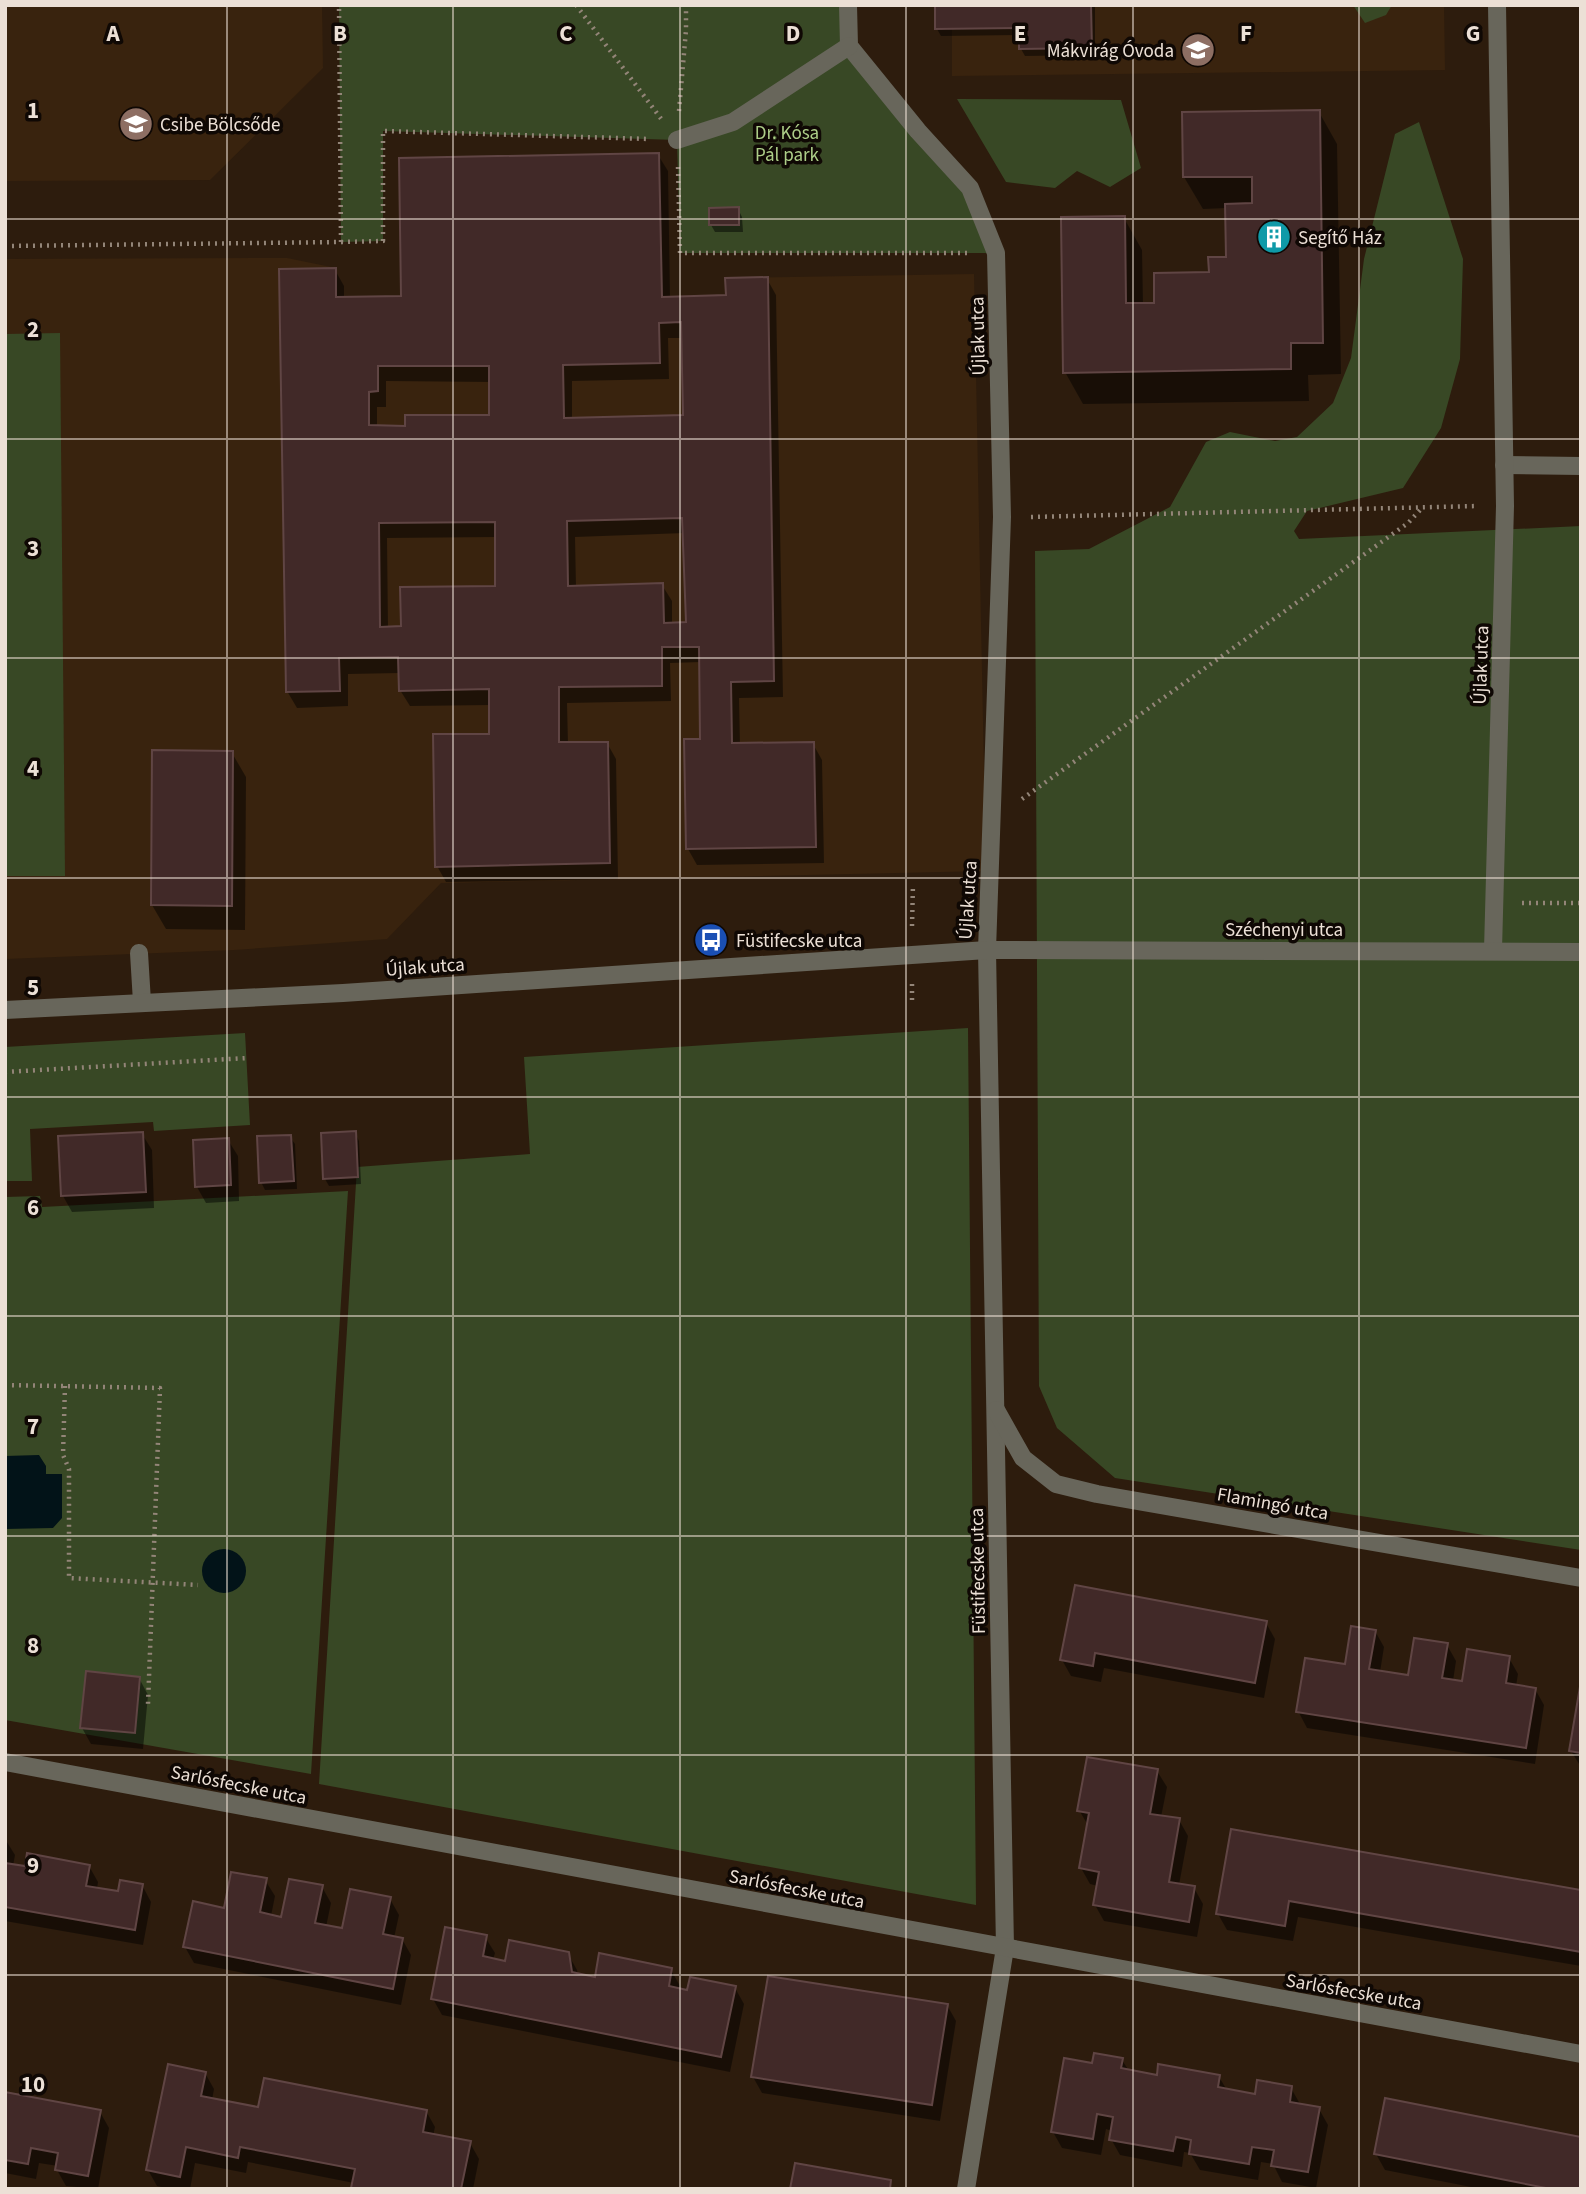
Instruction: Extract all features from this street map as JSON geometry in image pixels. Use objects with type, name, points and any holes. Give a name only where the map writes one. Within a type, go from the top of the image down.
[{"type":"street","points":[[677,140],[733,122],[849,46],[848,5]]},
{"type":"street","name":"Újlak utca","points":[[1493,950],[1505,506],[1497,5]]},
{"type":"street","name":"Újlak utca","points":[[5,1010],[343,993],[987,950],[1002,517],[996,253],[970,188],[918,131],[849,46]]},
{"type":"street","points":[[1504,465],[1581,466]]},
{"type":"street","name":"Széchenyi utca","points":[[987,950],[1581,951]]},
{"type":"street","name":"Füstifecske utca","points":[[966,2189],[1005,1948],[987,950]]},
{"type":"street","points":[[139,953],[142,1002]]},
{"type":"street","name":"Flamingó utca","points":[[994,1408],[1023,1458],[1056,1484],[1097,1494],[1581,1578]]},
{"type":"street","name":"Sarlósfecske utca","points":[[5,1762],[1581,2054]]},
{"type":"path","points":[[339,5],[341,242]]},
{"type":"path","points":[[576,5],[677,140]]},
{"type":"path","points":[[685,5],[686,30],[677,140],[680,253],[996,253]]},
{"type":"path","points":[[5,246],[383,240],[383,131],[677,140]]},
{"type":"path","points":[[1002,517],[1505,506]]},
{"type":"path","points":[[992,820],[1408,523],[1423,507]]},
{"type":"path","points":[[1494,904],[1581,903]]},
{"type":"path","points":[[5,1072],[247,1058]]},
{"type":"path","points":[[5,1385],[160,1388],[148,1704]]},
{"type":"path","points":[[65,1386],[63,1455],[69,1469],[69,1578],[198,1585]]},
{"type":"shaded area","name":"Csibe Bölcsőde","points":[[5,5],[322,5],[323,68],[210,180],[5,181]]},
{"type":"shaded area","name":"Mákvirág Óvoda","points":[[935,5],[1444,5],[1445,70],[952,76],[952,29],[935,29]]},
{"type":"shaded area","points":[[659,153],[662,297],[725,295],[725,278],[974,274],[986,871],[441,883],[387,939],[234,950],[5,959],[5,259],[287,258],[336,268],[337,297],[401,296],[399,158]]},
{"type":"shaded area","points":[[39,1455],[46,1466],[46,1474],[62,1474],[62,1518],[53,1528],[5,1529],[5,1456]]},
{"type":"shaded area","points":[[224,1549],[233,1550],[240,1555],[245,1562],[245,1580],[240,1587],[233,1592],[224,1593],[215,1592],[208,1587],[203,1580],[202,1571],[203,1562],[208,1555],[215,1550]]},
{"type":"green space","name":"Dr. Kósa Pál park","points":[[339,5],[848,5],[850,46],[970,188],[996,253],[680,253],[677,140],[383,131],[383,241],[341,242]]},
{"type":"green space","points":[[1353,5],[1392,5],[1386,15],[1365,23]]},
{"type":"green space","points":[[957,99],[1121,100],[1141,168],[1110,187],[1077,171],[1055,188],[1006,182]]},
{"type":"green space","points":[[1419,122],[1463,259],[1460,359],[1441,428],[1403,488],[1307,511],[1294,531],[1299,539],[1581,526],[1581,1550],[1115,1478],[1057,1428],[1039,1386],[1035,551],[1089,549],[1170,507],[1206,442],[1230,432],[1275,441],[1297,437],[1333,403],[1351,358],[1364,259],[1395,134]]},
{"type":"green space","points":[[60,333],[65,876],[5,876],[5,334]]},
{"type":"green space","points":[[968,1028],[976,1905],[319,1784],[357,1167],[530,1154],[524,1057]]},
{"type":"green space","points":[[245,1033],[250,1125],[154,1131],[153,1122],[30,1129],[32,1181],[5,1181],[5,1047]]},
{"type":"green space","points":[[348,1191],[311,1774],[5,1720],[5,1197],[40,1196],[42,1207]]},
{"type":"building","points":[[935,5],[1091,5],[1092,48],[1019,49],[1019,28],[935,29]]},
{"type":"building","name":"Segítő Ház","points":[[1320,110],[1323,343],[1291,343],[1291,369],[1063,373],[1061,217],[1125,216],[1126,303],[1154,303],[1154,273],[1209,272],[1208,257],[1226,257],[1225,204],[1252,203],[1252,177],[1183,177],[1182,112]]},
{"type":"building","points":[[659,153],[662,297],[726,295],[725,278],[768,277],[774,681],[731,682],[732,743],[814,742],[816,847],[686,849],[684,739],[700,739],[699,647],[662,647],[662,686],[559,687],[559,742],[608,742],[610,863],[435,867],[433,734],[489,734],[489,689],[399,691],[398,657],[339,658],[340,691],[286,692],[279,269],[336,268],[336,297],[401,296],[399,158]],"holes":[[[681,322],[683,415],[564,418],[563,365],[660,363],[659,323]],[[378,366],[489,366],[489,415],[405,415],[405,426],[369,425],[369,392],[378,391]],[[682,518],[686,622],[664,623],[663,583],[568,586],[567,521]],[[495,522],[495,586],[400,587],[401,626],[380,627],[379,523]]]},
{"type":"building","points":[[739,207],[739,225],[709,225],[709,208]]},
{"type":"building","points":[[152,750],[233,751],[232,906],[151,905]]},
{"type":"building","points":[[356,1131],[358,1177],[323,1179],[321,1133]]},
{"type":"building","points":[[143,1132],[146,1192],[61,1196],[58,1136]]},
{"type":"building","points":[[291,1135],[294,1181],[259,1183],[257,1136]]},
{"type":"building","points":[[229,1138],[231,1185],[195,1187],[193,1140]]},
{"type":"building","points":[[1075,1585],[1267,1621],[1255,1683],[1095,1653],[1093,1666],[1060,1660]]},
{"type":"building","points":[[1351,1626],[1376,1630],[1369,1669],[1408,1675],[1414,1638],[1448,1643],[1442,1678],[1462,1681],[1467,1649],[1510,1656],[1506,1683],[1536,1688],[1526,1748],[1296,1712],[1305,1658],[1345,1664]]},
{"type":"building","points":[[86,1671],[140,1677],[135,1733],[80,1728]]},
{"type":"building","points":[[1581,1681],[1581,1753],[1569,1751]]},
{"type":"building","points":[[1087,1757],[1158,1769],[1150,1814],[1180,1818],[1169,1882],[1195,1886],[1189,1922],[1093,1905],[1099,1872],[1079,1868],[1089,1813],[1077,1811]]},
{"type":"building","points":[[1231,1829],[1581,1890],[1581,1952],[1289,1901],[1285,1926],[1216,1914]]},
{"type":"building","points":[[27,1853],[90,1865],[86,1886],[118,1891],[120,1880],[143,1884],[135,1930],[5,1907],[5,1863],[25,1866]]},
{"type":"building","points":[[231,1872],[267,1878],[260,1912],[281,1917],[289,1879],[323,1885],[315,1923],[342,1928],[350,1889],[391,1897],[383,1934],[403,1938],[393,1989],[183,1947],[193,1901],[224,1908]]},
{"type":"building","points":[[445,1927],[487,1935],[483,1956],[505,1961],[509,1940],[569,1952],[572,1972],[595,1977],[599,1953],[672,1968],[669,1986],[687,1990],[690,1977],[736,1986],[721,2057],[431,1999]]},
{"type":"building","points":[[768,1976],[948,2004],[932,2105],[751,2077]]},
{"type":"building","points":[[1094,2053],[1123,2058],[1121,2068],[1157,2075],[1158,2064],[1220,2075],[1218,2087],[1255,2094],[1257,2080],[1292,2086],[1290,2102],[1320,2107],[1308,2172],[1271,2166],[1274,2150],[1252,2147],[1249,2164],[1189,2154],[1191,2140],[1176,2137],[1173,2151],[1109,2140],[1113,2117],[1097,2114],[1093,2139],[1051,2132],[1064,2058],[1092,2063]]},
{"type":"building","points":[[168,2064],[206,2072],[201,2096],[258,2107],[264,2078],[427,2110],[423,2132],[471,2141],[461,2189],[355,2189],[351,2188],[355,2169],[240,2147],[238,2158],[186,2147],[180,2177],[146,2170]]},
{"type":"building","points":[[5,2092],[101,2110],[88,2176],[55,2170],[58,2153],[31,2148],[28,2164],[5,2160]]},
{"type":"building","points":[[1385,2098],[1581,2137],[1581,2189],[1551,2189],[1374,2154]]},
{"type":"building","points":[[795,2163],[891,2180],[890,2189],[790,2189]]},
{"type":"place","name":"Mákvirág Óvoda","points":[[1198,50]]},
{"type":"place","name":"Csibe Bölcsőde","points":[[136,124]]},
{"type":"place","name":"Segítő Ház","points":[[1274,237]]},
{"type":"place","name":"Füstifecske utca","points":[[711,940]]}]
